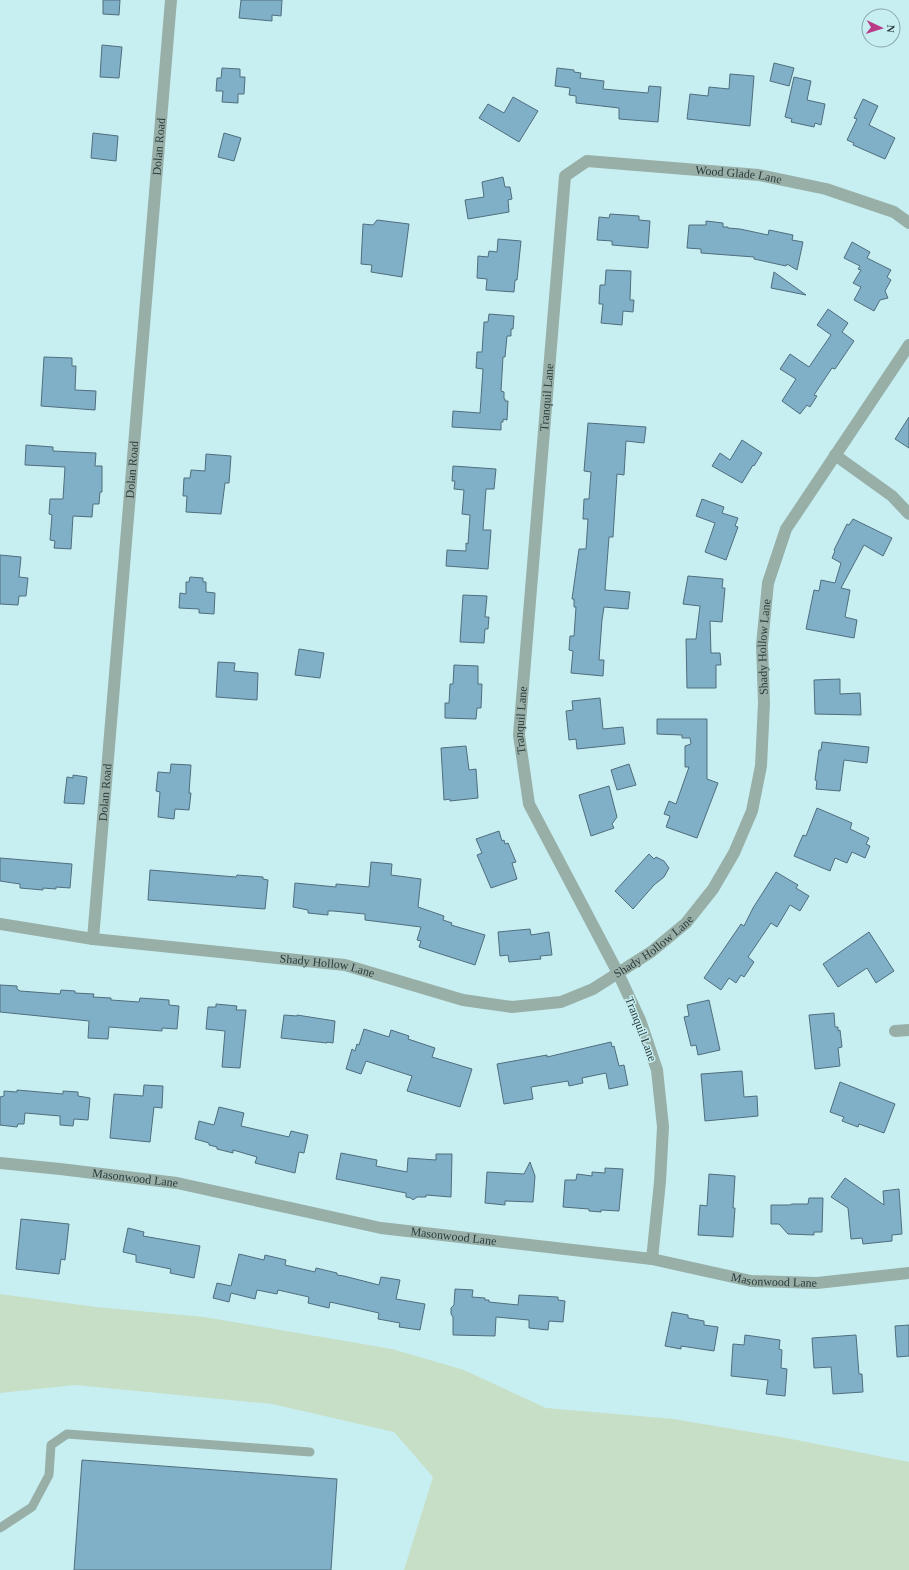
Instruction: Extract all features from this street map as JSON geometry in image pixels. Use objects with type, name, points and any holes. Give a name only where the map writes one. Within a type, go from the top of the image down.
[{"type":"street","name":"Dolan Road","points":[[93,939],[171,0]]},
{"type":"street","name":"Wood Glade Lane","points":[[565,176],[587,161],[759,175],[826,189],[894,212],[909,222]]},
{"type":"street","name":"Tranquil Lane","points":[[565,176],[519,735],[530,804],[618,973],[640,1020],[657,1070],[663,1127],[660,1182],[652,1259]]},
{"type":"street","name":"Shady Hollow Lane","points":[[0,924],[93,939],[345,965],[463,1000],[512,1007],[562,1002],[593,989],[651,952],[686,923],[712,889],[734,853],[752,811],[762,766],[764,703],[762,645],[768,583],[786,529],[909,345]]},
{"type":"street","points":[[835,455],[892,496],[909,514]]},
{"type":"street","points":[[895,1032],[909,1030]]},
{"type":"street","name":"Masonwood Lane","points":[[0,1163],[60,1168],[177,1183],[381,1228],[652,1259],[751,1281],[817,1283],[909,1273]]},
{"type":"lane","points":[[0,1528],[32,1507],[48,1475],[51,1445],[67,1434],[310,1452]]},
{"type":"green space","points":[[0,1294],[96,1307],[204,1317],[392,1349],[464,1370],[546,1408],[674,1419],[781,1437],[909,1462],[909,1570],[404,1570],[433,1477],[394,1432],[272,1404],[75,1385],[0,1393]]},
{"type":"building","points":[[103,0],[120,0],[119,15],[103,14]]},
{"type":"building","points":[[241,0],[282,0],[281,16],[272,15],[272,21],[239,18]]},
{"type":"building","points":[[102,45],[122,47],[119,78],[100,77]]},
{"type":"building","points":[[774,63],[794,68],[789,86],[770,81]]},
{"type":"building","points":[[222,68],[240,69],[240,77],[245,77],[244,94],[238,94],[238,103],[222,102],[223,91],[216,91],[217,78],[221,78]]},
{"type":"building","points":[[557,68],[574,70],[574,72],[581,73],[580,78],[604,81],[603,89],[648,93],[649,86],[661,87],[658,122],[619,119],[619,108],[576,103],[576,96],[569,95],[570,88],[555,86]]},
{"type":"building","points":[[730,74],[754,76],[750,126],[687,119],[690,94],[708,96],[709,87],[729,89]]},
{"type":"building","points":[[794,77],[811,81],[807,100],[825,104],[821,125],[815,123],[814,127],[791,122],[792,119],[785,117]]},
{"type":"building","points":[[513,97],[538,111],[519,142],[479,118],[488,104],[504,113]]},
{"type":"building","points":[[863,99],[878,106],[869,125],[895,138],[885,159],[853,145],[854,143],[847,140],[857,119],[854,118]]},
{"type":"building","points":[[93,133],[118,136],[116,161],[91,158]]},
{"type":"building","points":[[224,133],[241,138],[234,161],[218,157]]},
{"type":"building","points":[[503,177],[505,187],[510,187],[512,199],[508,200],[509,212],[468,219],[465,200],[484,197],[482,182]]},
{"type":"building","points":[[610,214],[639,216],[639,220],[650,221],[648,248],[612,245],[612,241],[597,240],[599,217],[609,218]]},
{"type":"building","points":[[377,220],[409,224],[402,277],[371,272],[372,265],[361,264],[363,224],[373,225]]},
{"type":"building","points":[[706,221],[723,223],[723,227],[768,235],[769,230],[793,235],[792,240],[803,242],[797,270],[787,264],[786,266],[754,259],[754,257],[701,253],[701,249],[687,248],[689,225],[706,225]]},
{"type":"building","points":[[498,239],[521,241],[517,280],[515,280],[514,292],[486,290],[487,279],[477,278],[478,256],[488,257],[489,251],[497,252]]},
{"type":"building","points":[[852,242],[870,252],[867,258],[891,270],[887,277],[891,280],[885,291],[888,298],[880,300],[874,311],[854,300],[861,287],[853,283],[861,270],[858,269],[860,266],[844,258]]},
{"type":"building","points":[[606,270],[631,271],[630,300],[634,300],[633,312],[623,311],[622,325],[601,323],[603,304],[599,304],[600,285],[605,285]]},
{"type":"building","points":[[774,272],[806,295],[771,288]]},
{"type":"building","points":[[828,309],[848,323],[842,332],[854,341],[835,369],[832,368],[814,395],[817,396],[810,407],[807,405],[800,414],[782,401],[796,379],[780,369],[790,354],[809,367],[831,335],[817,325]]},
{"type":"building","points":[[489,314],[514,316],[513,329],[511,329],[511,336],[507,336],[505,357],[503,357],[501,391],[504,392],[505,401],[508,401],[507,420],[503,419],[503,422],[501,422],[501,430],[452,427],[453,411],[480,413],[483,369],[476,368],[477,352],[482,352],[484,322],[488,322]]},
{"type":"building","points":[[44,357],[72,358],[72,366],[76,366],[75,390],[96,391],[95,410],[41,406]]},
{"type":"building","points":[[909,417],[909,448],[895,439]]},
{"type":"building","points":[[588,423],[646,427],[644,443],[626,441],[624,475],[617,474],[613,537],[609,537],[605,590],[630,592],[628,609],[604,607],[599,660],[604,660],[603,676],[571,673],[573,651],[569,650],[570,636],[574,636],[576,607],[574,607],[574,599],[572,599],[579,549],[586,549],[588,519],[583,519],[584,499],[589,499],[591,472],[584,471]]},
{"type":"building","points":[[742,440],[762,453],[742,483],[712,466],[720,453],[730,460]]},
{"type":"building","points":[[26,445],[53,447],[53,451],[96,453],[95,466],[102,466],[102,492],[100,492],[99,504],[93,504],[92,517],[73,516],[71,549],[54,548],[55,541],[50,540],[52,515],[49,514],[50,499],[63,499],[65,467],[25,465]]},
{"type":"building","points":[[206,454],[231,456],[229,483],[225,483],[221,514],[186,512],[187,496],[183,496],[184,478],[190,478],[191,470],[205,471]]},
{"type":"building","points":[[453,466],[496,469],[494,489],[486,489],[483,530],[491,530],[488,569],[446,566],[447,550],[466,551],[466,543],[468,544],[470,515],[462,514],[464,490],[454,489],[455,481],[452,481]]},
{"type":"building","points":[[702,499],[724,507],[722,513],[738,518],[735,526],[738,527],[726,560],[705,552],[715,523],[696,516]]},
{"type":"building","points":[[853,519],[892,538],[883,556],[864,545],[841,588],[850,590],[845,617],[857,620],[854,638],[806,629],[814,590],[819,591],[821,580],[835,583],[841,563],[832,558],[835,551],[834,550],[847,524],[849,525]]},
{"type":"building","points":[[0,555],[21,557],[19,577],[28,578],[26,596],[19,596],[18,605],[0,604]]},
{"type":"building","points":[[688,576],[723,579],[722,588],[725,588],[722,622],[710,621],[711,653],[720,653],[721,665],[716,665],[716,688],[687,688],[686,639],[696,639],[700,606],[683,604]]},
{"type":"building","points":[[190,577],[203,578],[203,582],[206,582],[206,592],[215,593],[214,614],[199,613],[199,609],[179,608],[180,593],[186,594],[186,582],[189,582]]},
{"type":"building","points":[[463,595],[487,596],[485,617],[489,617],[488,629],[485,629],[484,643],[460,642]]},
{"type":"building","points":[[299,649],[324,653],[320,678],[295,675]]},
{"type":"building","points":[[218,662],[235,663],[234,671],[258,673],[257,700],[216,697]]},
{"type":"building","points":[[454,665],[478,666],[478,684],[482,684],[481,708],[477,708],[476,719],[445,718],[445,703],[449,703],[450,684],[453,684]]},
{"type":"building","points":[[840,679],[840,694],[860,693],[861,715],[815,714],[814,680]]},
{"type":"building","points":[[600,698],[603,729],[623,727],[625,744],[577,749],[576,739],[569,740],[566,711],[573,710],[572,701]]},
{"type":"building","points":[[657,719],[707,719],[707,779],[718,783],[697,838],[666,827],[670,816],[664,814],[669,801],[676,804],[689,767],[685,767],[685,746],[691,744],[690,738],[682,738],[682,735],[657,734]]},
{"type":"building","points":[[822,742],[869,747],[867,763],[844,760],[840,791],[816,789],[817,781],[815,780],[819,750],[821,750]]},
{"type":"building","points":[[466,746],[469,770],[476,769],[478,798],[450,801],[450,799],[444,800],[441,748]]},
{"type":"building","points":[[171,764],[191,765],[189,793],[191,793],[189,810],[175,809],[174,819],[158,817],[160,792],[156,791],[158,772],[170,773]]},
{"type":"building","points":[[629,764],[636,785],[617,790],[611,770]]},
{"type":"building","points":[[73,775],[87,777],[84,804],[64,803],[67,777],[73,778]]},
{"type":"building","points":[[609,786],[617,817],[612,824],[614,828],[591,836],[579,795]]},
{"type":"building","points":[[817,808],[852,823],[850,829],[869,838],[866,844],[870,846],[865,858],[852,852],[847,863],[835,858],[830,871],[794,856],[803,835],[806,836]]},
{"type":"building","points":[[499,831],[502,841],[504,840],[505,844],[508,843],[516,862],[512,863],[517,879],[491,888],[477,855],[482,853],[476,839]]},
{"type":"building","points":[[649,854],[654,859],[656,857],[664,861],[669,868],[664,877],[654,885],[633,909],[615,891]]},
{"type":"building","points":[[0,858],[72,864],[70,888],[56,887],[56,889],[43,888],[43,890],[20,888],[20,884],[0,881]]},
{"type":"building","points":[[371,862],[392,864],[391,875],[421,879],[418,907],[444,916],[443,920],[452,923],[451,925],[485,935],[475,965],[419,947],[421,941],[417,940],[421,927],[365,920],[365,914],[328,911],[328,915],[308,913],[308,910],[293,907],[295,883],[336,887],[336,884],[369,887]]},
{"type":"building","points":[[150,870],[236,877],[237,875],[263,877],[263,879],[268,880],[265,909],[148,900]]},
{"type":"building","points":[[776,872],[798,885],[796,888],[809,896],[800,911],[790,905],[777,927],[771,923],[748,957],[754,962],[744,977],[741,975],[736,983],[729,978],[721,990],[704,978],[741,924],[744,926],[753,908]]},
{"type":"building","points":[[530,929],[531,935],[549,932],[552,955],[540,956],[541,959],[509,962],[508,955],[500,956],[498,932]]},
{"type":"building","points":[[869,932],[894,971],[876,983],[867,968],[838,987],[823,964]]},
{"type":"building","points":[[0,985],[17,986],[17,989],[20,991],[60,994],[61,990],[75,991],[75,993],[94,994],[93,997],[111,998],[111,1000],[139,1002],[140,998],[169,1000],[169,1005],[179,1006],[177,1029],[162,1028],[162,1031],[109,1027],[108,1039],[88,1038],[89,1021],[0,1012]]},
{"type":"building","points":[[709,1000],[720,1050],[698,1055],[696,1045],[691,1046],[684,1017],[689,1016],[687,1005]]},
{"type":"building","points":[[216,1004],[237,1006],[236,1010],[246,1010],[240,1068],[222,1067],[225,1031],[206,1029],[208,1007],[216,1007]]},
{"type":"building","points":[[834,1013],[835,1027],[838,1027],[838,1031],[840,1030],[842,1047],[838,1048],[840,1066],[815,1069],[809,1015]]},
{"type":"building","points":[[284,1015],[297,1015],[335,1021],[333,1043],[281,1038]]},
{"type":"building","points":[[364,1029],[389,1037],[391,1030],[409,1036],[408,1039],[435,1048],[432,1057],[472,1069],[460,1107],[407,1091],[412,1076],[366,1061],[361,1074],[346,1069],[352,1049],[355,1051],[357,1044],[359,1045]]},
{"type":"building","points":[[611,1042],[612,1047],[614,1046],[619,1066],[624,1065],[628,1085],[609,1089],[606,1073],[582,1078],[583,1083],[569,1086],[568,1081],[531,1087],[533,1099],[504,1104],[497,1064],[547,1055],[547,1057]]},
{"type":"building","points":[[742,1071],[744,1097],[757,1096],[758,1116],[705,1121],[701,1074]]},
{"type":"building","points":[[840,1082],[895,1104],[884,1133],[859,1124],[858,1127],[842,1121],[844,1117],[830,1112]]},
{"type":"building","points":[[144,1085],[163,1086],[162,1108],[154,1107],[150,1142],[110,1138],[114,1094],[143,1096]]},
{"type":"building","points":[[17,1090],[63,1094],[63,1091],[78,1092],[78,1096],[90,1098],[88,1120],[74,1119],[73,1126],[60,1125],[60,1116],[25,1113],[24,1124],[18,1124],[17,1127],[0,1125],[0,1097],[4,1096],[4,1091],[17,1092]]},
{"type":"building","points":[[219,1107],[244,1113],[241,1126],[289,1137],[291,1131],[308,1135],[304,1153],[299,1152],[295,1173],[255,1163],[257,1157],[233,1150],[233,1153],[217,1149],[217,1147],[209,1145],[209,1143],[195,1139],[199,1121],[214,1125]]},
{"type":"building","points":[[341,1153],[377,1160],[376,1166],[407,1172],[408,1158],[436,1160],[436,1154],[452,1154],[451,1197],[426,1195],[426,1197],[417,1197],[413,1200],[406,1197],[406,1193],[336,1179]]},
{"type":"building","points":[[530,1162],[535,1176],[533,1202],[505,1201],[505,1205],[485,1203],[487,1172],[524,1174]]},
{"type":"building","points":[[605,1168],[623,1169],[619,1211],[601,1210],[601,1212],[589,1211],[589,1209],[563,1207],[565,1180],[576,1180],[577,1174],[592,1176],[592,1172],[605,1173]]},
{"type":"building","points":[[709,1174],[735,1176],[733,1237],[698,1235],[700,1205],[707,1206]]},
{"type":"building","points":[[845,1178],[884,1205],[883,1191],[899,1189],[902,1234],[892,1235],[892,1241],[863,1244],[862,1238],[851,1239],[848,1208],[831,1197]]},
{"type":"building","points":[[809,1198],[823,1198],[822,1232],[814,1232],[814,1235],[788,1234],[779,1224],[771,1224],[771,1205],[808,1204]]},
{"type":"building","points":[[21,1219],[69,1224],[65,1260],[61,1259],[59,1274],[16,1269]]},
{"type":"building","points":[[128,1228],[144,1232],[143,1236],[200,1246],[194,1278],[170,1273],[171,1269],[136,1262],[136,1255],[123,1252]]},
{"type":"building","points":[[239,1254],[264,1260],[265,1255],[286,1260],[285,1265],[315,1272],[316,1268],[337,1273],[337,1275],[379,1285],[381,1277],[400,1280],[396,1299],[425,1304],[420,1330],[399,1327],[400,1323],[378,1319],[379,1313],[330,1302],[329,1308],[308,1303],[309,1297],[278,1290],[277,1294],[257,1290],[255,1299],[231,1293],[229,1302],[213,1298],[217,1283],[231,1286]]},
{"type":"building","points":[[455,1289],[473,1290],[472,1297],[485,1298],[485,1300],[489,1300],[489,1302],[518,1305],[519,1295],[558,1297],[558,1300],[565,1301],[563,1322],[549,1321],[548,1330],[529,1328],[529,1320],[496,1317],[495,1336],[453,1335],[453,1317],[451,1314],[451,1308],[454,1305]]},
{"type":"building","points":[[672,1312],[688,1315],[688,1318],[704,1321],[704,1325],[718,1327],[714,1351],[681,1346],[681,1349],[665,1346]]},
{"type":"building","points":[[909,1325],[909,1356],[897,1357],[895,1326]]},
{"type":"building","points":[[745,1335],[780,1340],[779,1349],[782,1350],[781,1368],[787,1369],[785,1396],[766,1394],[768,1380],[731,1376],[733,1344],[744,1345]]},
{"type":"building","points":[[856,1335],[859,1374],[862,1374],[863,1392],[833,1394],[831,1367],[814,1368],[812,1338]]},
{"type":"building","points":[[82,1460],[337,1479],[331,1570],[74,1570]]}]
